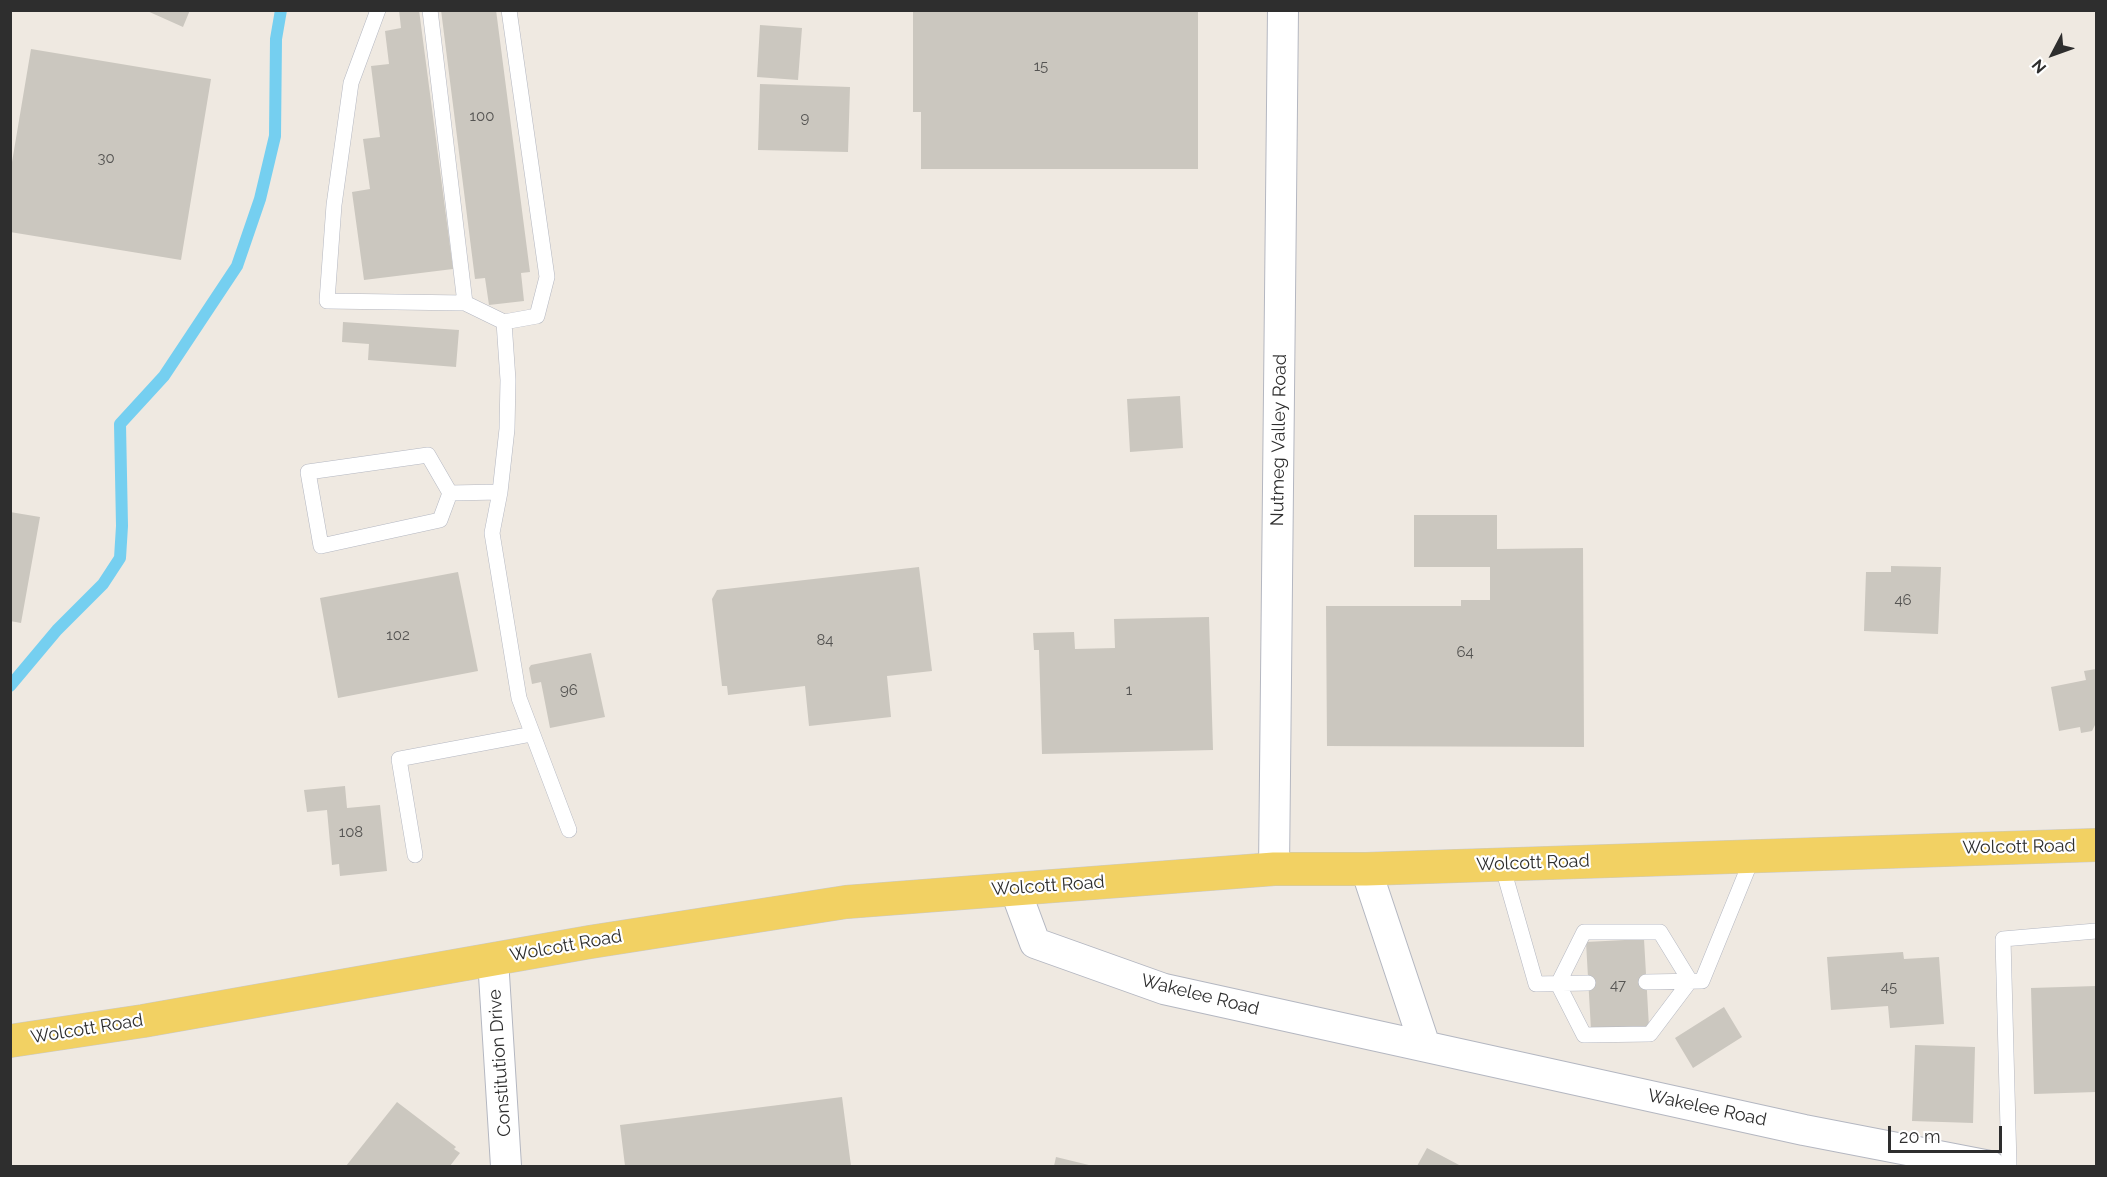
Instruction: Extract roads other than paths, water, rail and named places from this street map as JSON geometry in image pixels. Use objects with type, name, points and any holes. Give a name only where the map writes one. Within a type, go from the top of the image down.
[{"type":"main road","name":"Wolcott Road","points":[[10,1041],[143,1021],[493,959],[846,902],[1274,869],[1366,869],[2097,845]]},
{"type":"street","name":"Nutmeg Valley Road","points":[[1274,869],[1283,10]]},
{"type":"street","points":[[1366,869],[1425,1046]]},
{"type":"street","name":"Wakelee Road","points":[[1015,889],[1035,943],[1164,989],[1804,1130],[1990,1167]]},
{"type":"street","name":"Constitution Drive","points":[[493,959],[506,1167]]},
{"type":"lane","points":[[378,10],[351,83],[334,205],[327,301],[465,303],[504,322],[537,316],[547,277],[509,10]]},
{"type":"lane","points":[[430,10],[465,303]]},
{"type":"lane","points":[[504,322],[508,380],[507,429],[500,492],[492,533],[519,698],[569,830]]},
{"type":"lane","points":[[428,455],[450,493],[440,520],[321,546],[308,472],[428,455]]},
{"type":"lane","points":[[450,493],[500,492]]},
{"type":"lane","points":[[415,855],[399,759],[532,734]]},
{"type":"lane","points":[[1646,982],[1702,981],[1753,856]]},
{"type":"lane","points":[[1502,865],[1536,984],[1588,983]]},
{"type":"lane","points":[[2009,1167],[2003,939],[2097,931]]},
{"type":"lane","points":[[1558,984],[1584,932],[1660,932],[1690,981]]},
{"type":"lane","points":[[1558,984],[1584,1035],[1650,1034],[1690,981]]},
{"type":"waterway","points":[[10,686],[57,630],[103,584],[120,558],[122,526],[120,424],[164,376],[237,266],[260,199],[275,136],[276,39],[281,10]]}]
